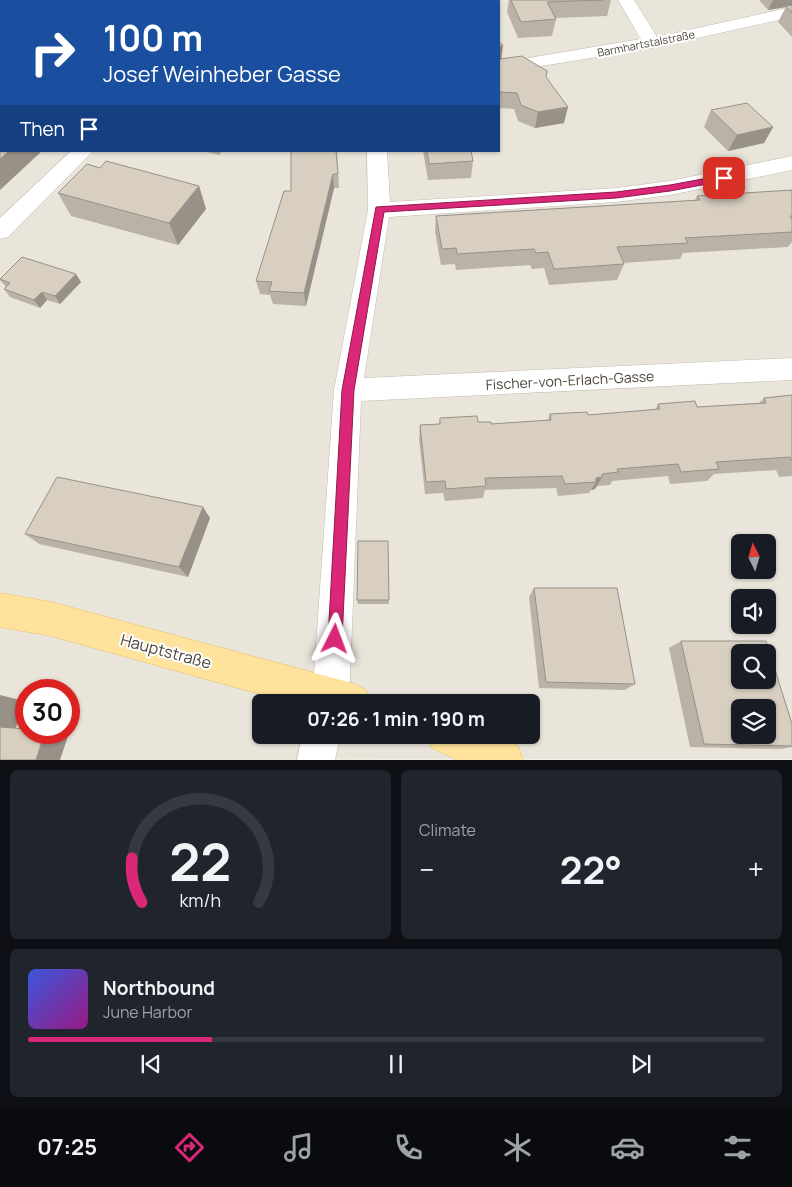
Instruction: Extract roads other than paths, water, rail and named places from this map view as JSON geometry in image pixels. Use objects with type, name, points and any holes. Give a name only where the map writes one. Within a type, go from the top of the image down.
[{"type":"main road","name":"Hauptstraße","points":[[0,610],[51,619],[317,694]]},
{"type":"main road","points":[[466,744],[504,760]]},
{"type":"street","points":[[626,0],[652,43]]},
{"type":"street","name":"Barmhartstalstraße","points":[[500,68],[652,43],[792,12]]},
{"type":"street","points":[[0,231],[82,152]]},
{"type":"street","points":[[338,694],[348,390],[379,210],[377,152]]},
{"type":"street","points":[[379,210],[616,195],[670,188],[792,163]]},
{"type":"street","name":"Fischer-von-Erlach-Gasse","points":[[348,390],[792,369]]},
{"type":"street","points":[[316,760],[319,744]]}]
